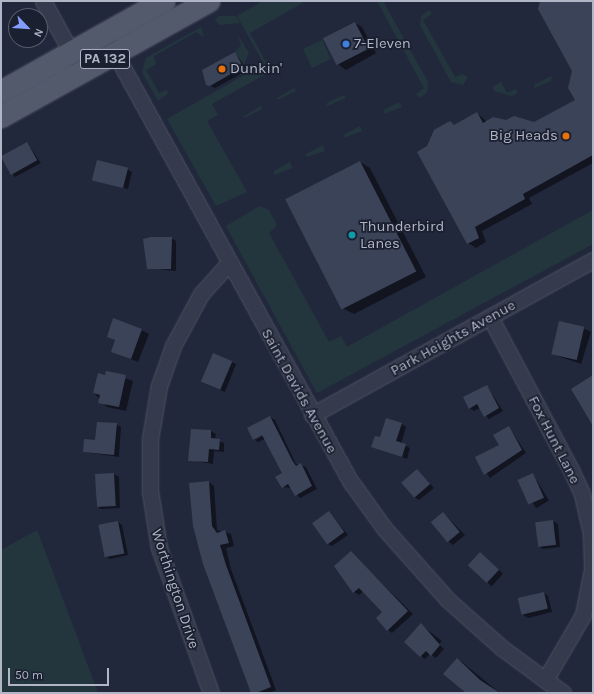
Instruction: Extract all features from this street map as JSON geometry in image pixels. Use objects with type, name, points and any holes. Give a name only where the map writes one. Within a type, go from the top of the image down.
[{"type":"main road","name":"PA 132","points":[[1,92],[164,1]]},
{"type":"main road","name":"PA 132","points":[[1,118],[209,1]]},
{"type":"street","points":[[43,1],[82,72]]},
{"type":"street","name":"Saint Davids Avenue","points":[[104,35],[312,415],[351,482],[424,575],[474,625],[563,693]]},
{"type":"street","name":"Park Heights Avenue","points":[[312,415],[593,260]]},
{"type":"street","name":"Worthington Drive","points":[[211,693],[157,542],[150,491],[150,439],[159,386],[173,346],[201,294],[229,263]]},
{"type":"street","name":"Fox Hunt Lane","points":[[490,317],[571,470],[582,494],[591,533],[592,570],[583,615],[546,680]]},
{"type":"shaded area","points":[[263,1],[306,1],[250,33],[271,71],[212,104],[218,115],[207,121],[247,192],[216,206],[167,119],[264,64],[237,16]]},
{"type":"shaded area","points":[[377,1],[383,1],[428,82],[427,92],[420,98],[416,94],[424,88]]},
{"type":"shaded area","points":[[429,10],[432,14],[423,20],[455,77],[462,74],[468,77],[463,85],[451,82],[420,25],[421,16]]},
{"type":"shaded area","points":[[220,16],[236,16],[240,23],[219,25],[215,19]]},
{"type":"shaded area","points":[[201,27],[204,37],[196,32],[154,56],[156,64],[146,70],[159,93],[166,90],[169,93],[158,101],[142,72],[146,58]]},
{"type":"shaded area","points":[[238,35],[249,53],[243,67],[235,52],[241,45]]},
{"type":"shaded area","points":[[322,40],[331,59],[312,68],[303,49]]},
{"type":"shaded area","points":[[552,76],[551,81],[534,88],[535,84]]},
{"type":"shaded area","points":[[501,82],[507,93],[515,89],[518,93],[512,96],[494,91],[493,87]]},
{"type":"shaded area","points":[[294,88],[296,91],[277,100],[277,98]]},
{"type":"shaded area","points":[[344,95],[346,98],[327,106],[327,103]]},
{"type":"shaded area","points":[[399,102],[402,107],[384,114],[384,110]]},
{"type":"shaded area","points":[[261,106],[262,109],[244,118],[244,116]]},
{"type":"shaded area","points":[[360,126],[362,131],[343,138],[344,135]]},
{"type":"shaded area","points":[[323,145],[325,151],[306,157],[306,154]]},
{"type":"shaded area","points":[[290,162],[292,168],[274,175],[274,171]]},
{"type":"shaded area","points":[[260,206],[269,210],[277,225],[269,233],[329,342],[341,336],[347,347],[593,210],[593,244],[317,393],[226,226]]},
{"type":"shaded area","points":[[37,530],[98,693],[1,693],[1,550]]},
{"type":"building","points":[[540,1],[593,1],[593,155],[523,194],[525,199],[475,227],[479,238],[467,244],[417,152],[427,146],[434,130],[450,121],[454,125],[477,112],[483,123],[493,117],[506,120],[514,116],[534,122],[575,100],[568,88],[572,71],[538,9]]},
{"type":"building","name":"7-Eleven","points":[[355,22],[369,49],[337,65],[323,38]]},
{"type":"building","name":"Dunkin'","points":[[235,52],[243,67],[210,86],[206,85],[202,70]]},
{"type":"building","points":[[27,142],[37,160],[11,175],[1,156]]},
{"type":"building","points":[[97,160],[128,168],[123,188],[92,180]]},
{"type":"building","name":"Thunderbird Lanes","points":[[360,161],[416,271],[341,310],[285,199]]},
{"type":"building","points":[[151,237],[172,237],[171,269],[147,269],[143,239]]},
{"type":"building","points":[[113,318],[142,329],[131,359],[111,352],[115,340],[107,337]]},
{"type":"building","points":[[559,321],[584,327],[577,360],[551,354]]},
{"type":"building","points":[[213,353],[232,361],[220,390],[201,382]]},
{"type":"building","points":[[106,371],[126,375],[119,407],[98,403],[100,395],[93,393],[98,373],[105,375]]},
{"type":"building","points":[[593,375],[593,426],[571,389]]},
{"type":"building","points":[[487,385],[499,408],[484,417],[477,404],[469,409],[463,397]]},
{"type":"building","points":[[270,416],[292,460],[296,466],[301,463],[312,486],[295,496],[288,484],[282,488],[275,477],[282,473],[262,435],[253,440],[247,428]]},
{"type":"building","points":[[386,418],[402,423],[396,441],[406,444],[402,457],[371,447],[375,436],[380,437]]},
{"type":"building","points":[[97,422],[117,423],[114,455],[83,452],[84,439],[95,440]]},
{"type":"building","points":[[509,426],[522,450],[484,475],[475,457],[499,445],[493,435]]},
{"type":"building","points":[[191,429],[211,430],[211,438],[220,439],[219,450],[209,449],[208,462],[188,461]]},
{"type":"building","points":[[417,469],[430,484],[414,498],[401,483]]},
{"type":"building","points":[[114,473],[116,506],[97,507],[95,474]]},
{"type":"building","points":[[533,473],[544,498],[528,505],[517,480]]},
{"type":"building","points":[[209,481],[212,526],[217,533],[225,530],[229,543],[220,545],[271,687],[256,693],[251,693],[203,564],[193,526],[189,483]]},
{"type":"building","points":[[329,511],[344,532],[327,544],[312,523]]},
{"type":"building","points":[[443,512],[460,532],[447,542],[431,522]]},
{"type":"building","points":[[553,520],[556,545],[538,547],[535,522]]},
{"type":"building","points":[[118,521],[124,553],[105,557],[98,525]]},
{"type":"building","points":[[351,551],[408,611],[387,631],[376,618],[382,612],[359,588],[353,593],[334,566]]},
{"type":"building","points":[[480,552],[499,570],[487,583],[468,565]]},
{"type":"building","points":[[544,592],[548,609],[522,615],[518,598]]},
{"type":"building","points":[[421,623],[440,645],[431,656],[426,651],[420,657],[404,642]]},
{"type":"building","points":[[457,658],[480,680],[500,693],[466,693],[443,674]]},
{"type":"place","name":"7-Eleven","points":[[346,44]]},
{"type":"place","name":"Dunkin'","points":[[222,69]]},
{"type":"place","name":"Big Heads","points":[[566,136]]},
{"type":"place","name":"Thunderbird Lanes","points":[[352,235]]}]
